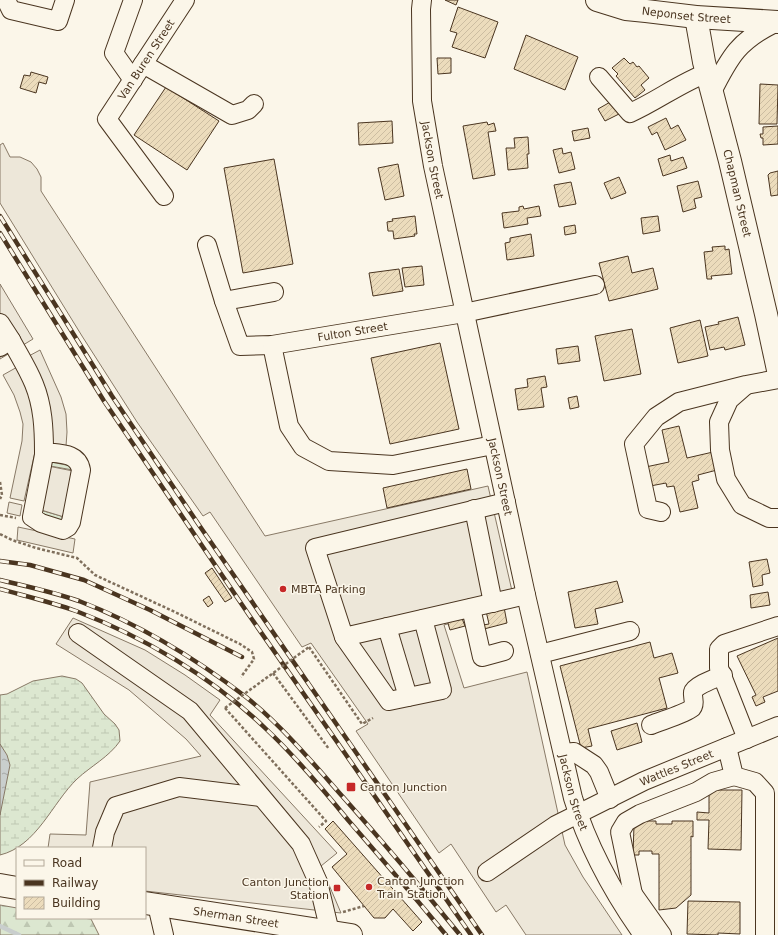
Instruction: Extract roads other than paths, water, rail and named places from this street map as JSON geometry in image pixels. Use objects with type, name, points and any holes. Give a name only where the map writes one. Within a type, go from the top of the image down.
[{"type":"main road","name":"Neponset Street","points":[[597,0],[626,9],[696,17],[777,22]]},
{"type":"main road","name":"Chapman Street","points":[[696,17],[704,62],[730,161],[765,306],[778,370]]},
{"type":"main road","points":[[0,885],[16,888]]},
{"type":"main road","name":"Sherman Street","points":[[151,904],[341,933]]},
{"type":"street","points":[[6,0],[11,10],[58,21],[65,0]]},
{"type":"street","points":[[133,0],[114,53],[133,80]]},
{"type":"street","name":"Van Buren Street","points":[[164,196],[107,119],[185,0]]},
{"type":"street","name":"Jackson Street","points":[[422,0],[422,101],[433,166],[493,445],[562,753],[578,815],[591,845],[606,876],[628,898],[644,935]]},
{"type":"street","points":[[599,77],[630,113],[669,93],[689,80],[709,83],[724,67],[735,51],[760,30],[777,22]]},
{"type":"street","points":[[143,64],[232,114],[248,110],[254,104]]},
{"type":"street","points":[[207,245],[224,301],[274,292]]},
{"type":"street","name":"Fulton Street","points":[[224,301],[240,346],[272,345],[464,313],[595,285]]},
{"type":"street","points":[[0,323],[6,344],[34,384],[44,429],[44,452]]},
{"type":"street","points":[[272,345],[289,426],[303,447],[329,461],[393,465],[493,445]]},
{"type":"street","points":[[661,512],[648,509],[634,444],[656,417],[680,402],[778,378]]},
{"type":"street","points":[[746,385],[729,400],[719,422],[720,450],[726,479],[742,504],[769,518],[778,518]]},
{"type":"street","points":[[423,619],[442,690],[389,701],[344,637],[315,548],[506,502]]},
{"type":"street","points":[[474,510],[493,603]]},
{"type":"street","points":[[344,637],[526,595]]},
{"type":"street","points":[[471,608],[482,657],[504,651]]},
{"type":"street","points":[[747,739],[719,668],[719,649],[724,644],[778,626]]},
{"type":"street","points":[[387,627],[408,697]]},
{"type":"street","points":[[540,654],[630,631]]},
{"type":"street","points":[[78,633],[190,711],[302,848],[341,933]]},
{"type":"street","points":[[651,725],[684,712],[692,707],[694,703],[693,692],[695,688],[722,676]]},
{"type":"street","name":"Wattles Street","points":[[487,872],[556,825],[644,781],[778,726]]},
{"type":"street","points":[[727,747],[734,776]]},
{"type":"street","points":[[562,753],[574,752],[594,764],[600,772],[610,799]]},
{"type":"street","points":[[662,935],[628,898],[620,832],[626,822],[640,814],[696,792],[713,782],[734,776],[755,782],[765,792],[765,935]]},
{"type":"street","points":[[102,847],[104,832],[116,806],[179,787],[261,797]]},
{"type":"street","points":[[151,904],[164,935]]},
{"type":"water","points":[[0,744],[7,755],[10,765],[0,815]]},
{"type":"waterway","points":[[0,926],[19,935]]},
{"type":"railway","points":[[0,216],[112,396],[199,525],[482,935]]},
{"type":"railway","points":[[0,233],[104,401],[249,615],[471,935]]},
{"type":"railway","points":[[0,561],[30,565],[84,580],[150,610],[242,657]]},
{"type":"railway","points":[[0,580],[40,589],[79,601],[123,620],[187,656],[246,697],[272,720],[308,758],[388,848],[460,935]]},
{"type":"railway","points":[[0,589],[76,611],[127,633],[176,660],[223,692],[265,728],[298,761],[446,935]]},
{"type":"place","name":"MBTA Parking","points":[[283,589]]},
{"type":"place","name":"Canton Junction","points":[[351,787]]},
{"type":"place","name":"Canton Junction Train Station","points":[[369,887]]},
{"type":"place","name":"Canton Junction Station","points":[[337,888]]}]
